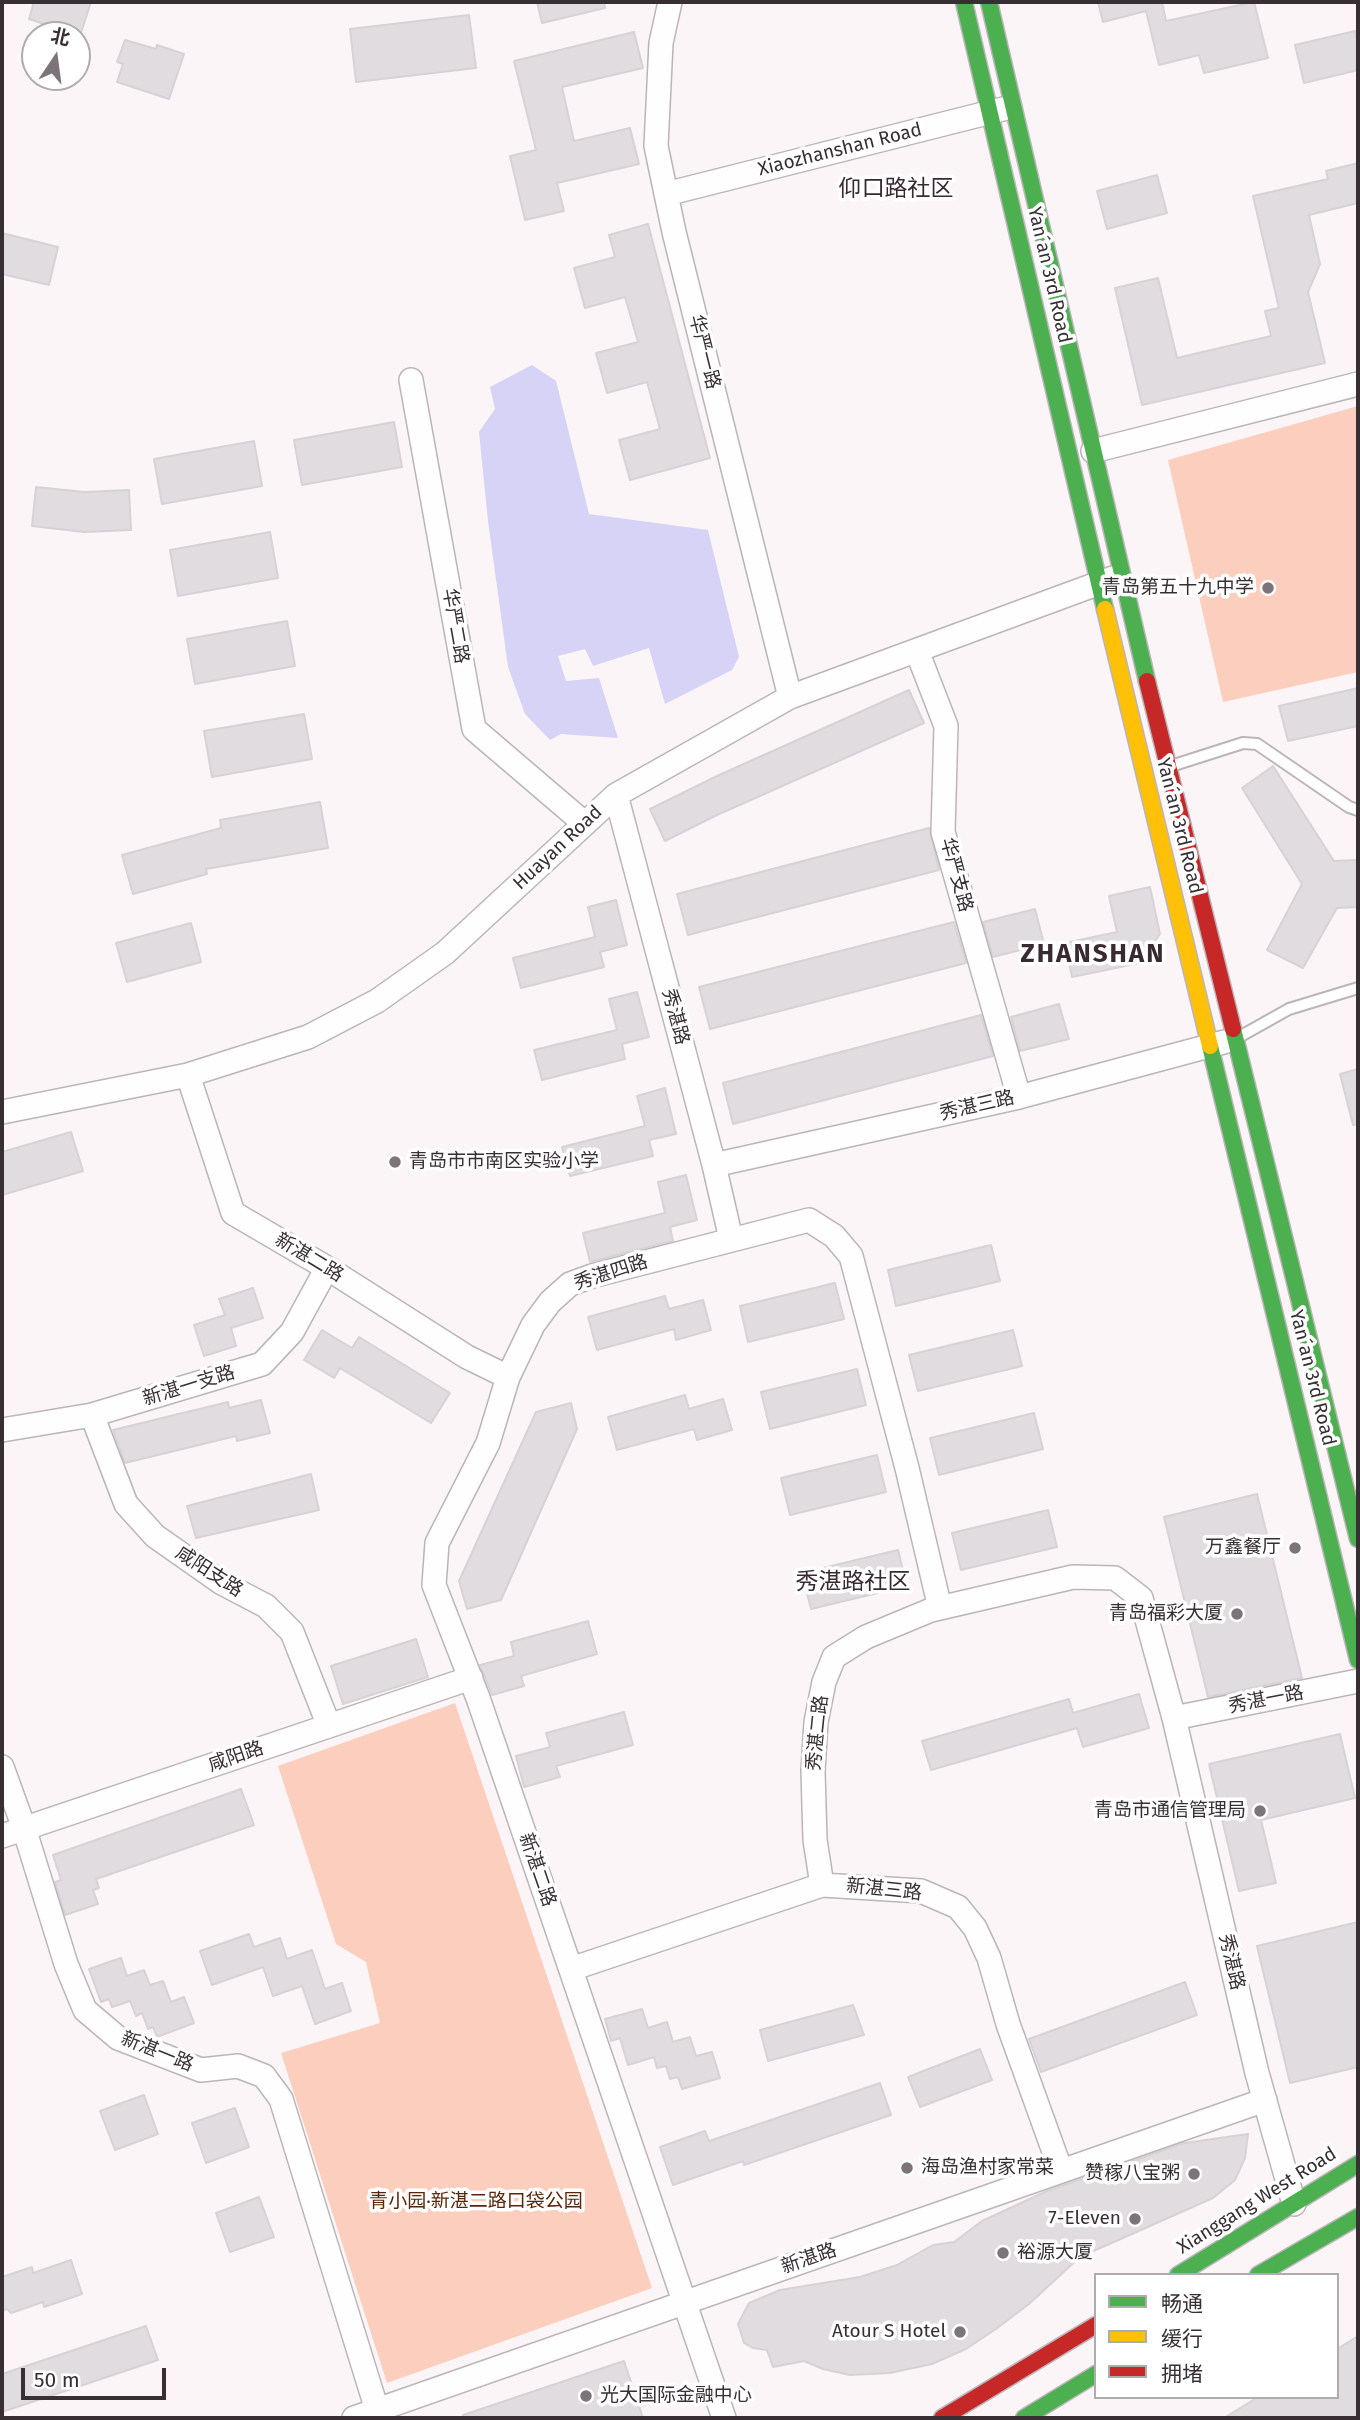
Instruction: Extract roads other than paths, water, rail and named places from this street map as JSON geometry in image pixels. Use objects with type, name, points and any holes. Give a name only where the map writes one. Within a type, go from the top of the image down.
[{"type":"main road","name":"Yan´an 3rd Road","points":[[964,2],[1099,582],[1358,1660]]},
{"type":"main road","name":"Yan´an 3rd Road","points":[[989,2],[1122,576],[1358,1539]]},
{"type":"main road","name":"Xianggang West Road","points":[[1181,2273],[1358,2164]]},
{"type":"main road","points":[[1261,2273],[1358,2217]]},
{"type":"main road","points":[[942,2418],[1094,2326]]},
{"type":"main road","points":[[1024,2418],[1094,2375]]},
{"type":"street","name":"华严一路","points":[[670,2],[661,43],[656,146],[790,697]]},
{"type":"street","name":"Xiaozhanshan Road","points":[[666,194],[1013,107]]},
{"type":"street","name":"华严二路","points":[[411,380],[474,729],[584,823]]},
{"type":"street","points":[[1093,450],[1358,384]]},
{"type":"street","name":"Huayan Road","points":[[2,1112],[188,1075],[307,1037],[377,1001],[444,953],[616,795],[790,697],[1099,582],[1122,576]]},
{"type":"street","name":"华严支路","points":[[917,650],[946,726],[943,832],[1019,1097]]},
{"type":"street","name":"秀湛路","points":[[616,795],[732,1239]]},
{"type":"street","name":"秀湛三路","points":[[714,1165],[1019,1097],[1237,1038]]},
{"type":"street","name":"新湛二路","points":[[188,1075],[233,1213],[327,1268],[467,1357],[508,1377]]},
{"type":"street","name":"秀湛四路","points":[[488,1443],[508,1377],[533,1325],[550,1302],[570,1284],[706,1245],[809,1220],[834,1236],[851,1256],[907,1468],[940,1608]]},
{"type":"street","name":"新湛一支路","points":[[2,1430],[92,1415],[262,1364],[292,1332],[327,1268]]},
{"type":"street","name":"咸阳支路","points":[[92,1415],[126,1504],[155,1536],[222,1583],[266,1606],[292,1632],[329,1726]]},
{"type":"street","name":"新湛二路","points":[[488,1443],[437,1544],[434,1585],[471,1678],[724,2418]]},
{"type":"street","name":"秀湛二路","points":[[822,1885],[815,1840],[816,1722],[824,1682],[834,1657],[866,1637],[940,1608],[1073,1577],[1115,1578],[1141,1598],[1174,1718]]},
{"type":"street","name":"咸阳路","points":[[2,1836],[471,1678]]},
{"type":"street","name":"秀湛一路","points":[[1174,1718],[1358,1681]]},
{"type":"street","name":"秀湛路","points":[[1174,1718],[1265,2100],[1294,2204]]},
{"type":"street","name":"新湛一路","points":[[2,1767],[66,1964],[85,2010],[118,2038],[201,2070],[238,2066],[264,2076],[281,2099],[377,2410]]},
{"type":"street","name":"新湛三路","points":[[571,1969],[822,1885],[921,1891],[958,1907],[975,1928],[989,1958],[1001,2004],[1060,2171]]},
{"type":"street","name":"新湛路","points":[[354,2418],[1265,2100]]},
{"type":"lane","points":[[1168,766],[1243,743],[1258,744],[1349,807],[1358,810]]},
{"type":"lane","points":[[1237,1038],[1289,1009],[1358,988]]},
{"type":"place","name":"青岛第五十九中学","points":[[1268,588]]},
{"type":"place","name":"青岛市市南区实验小学","points":[[395,1162]]},
{"type":"place","name":"万鑫餐厅","points":[[1295,1548]]},
{"type":"place","name":"青岛福彩大厦","points":[[1237,1614]]},
{"type":"place","name":"青岛市通信管理局","points":[[1260,1811]]},
{"type":"place","name":"海岛渔村家常菜","points":[[907,2168]]},
{"type":"place","name":"赞稼八宝粥","points":[[1194,2174]]},
{"type":"place","name":"7-Eleven","points":[[1135,2219]]},
{"type":"place","name":"裕源大厦","points":[[1003,2253]]},
{"type":"place","name":"Atour S Hotel","points":[[960,2332]]},
{"type":"place","name":"光大国际金融中心","points":[[586,2396]]},
{"type":"district","name":"仰口路社区","points":[[896,190]]},
{"type":"district","name":"ZHANSHAN","points":[[1093,955]]},
{"type":"district","name":"秀湛路社区","points":[[853,1583]]},
{"type":"park label","name":"青小园·新湛二路口袋公园","points":[[476,2202]]}]
